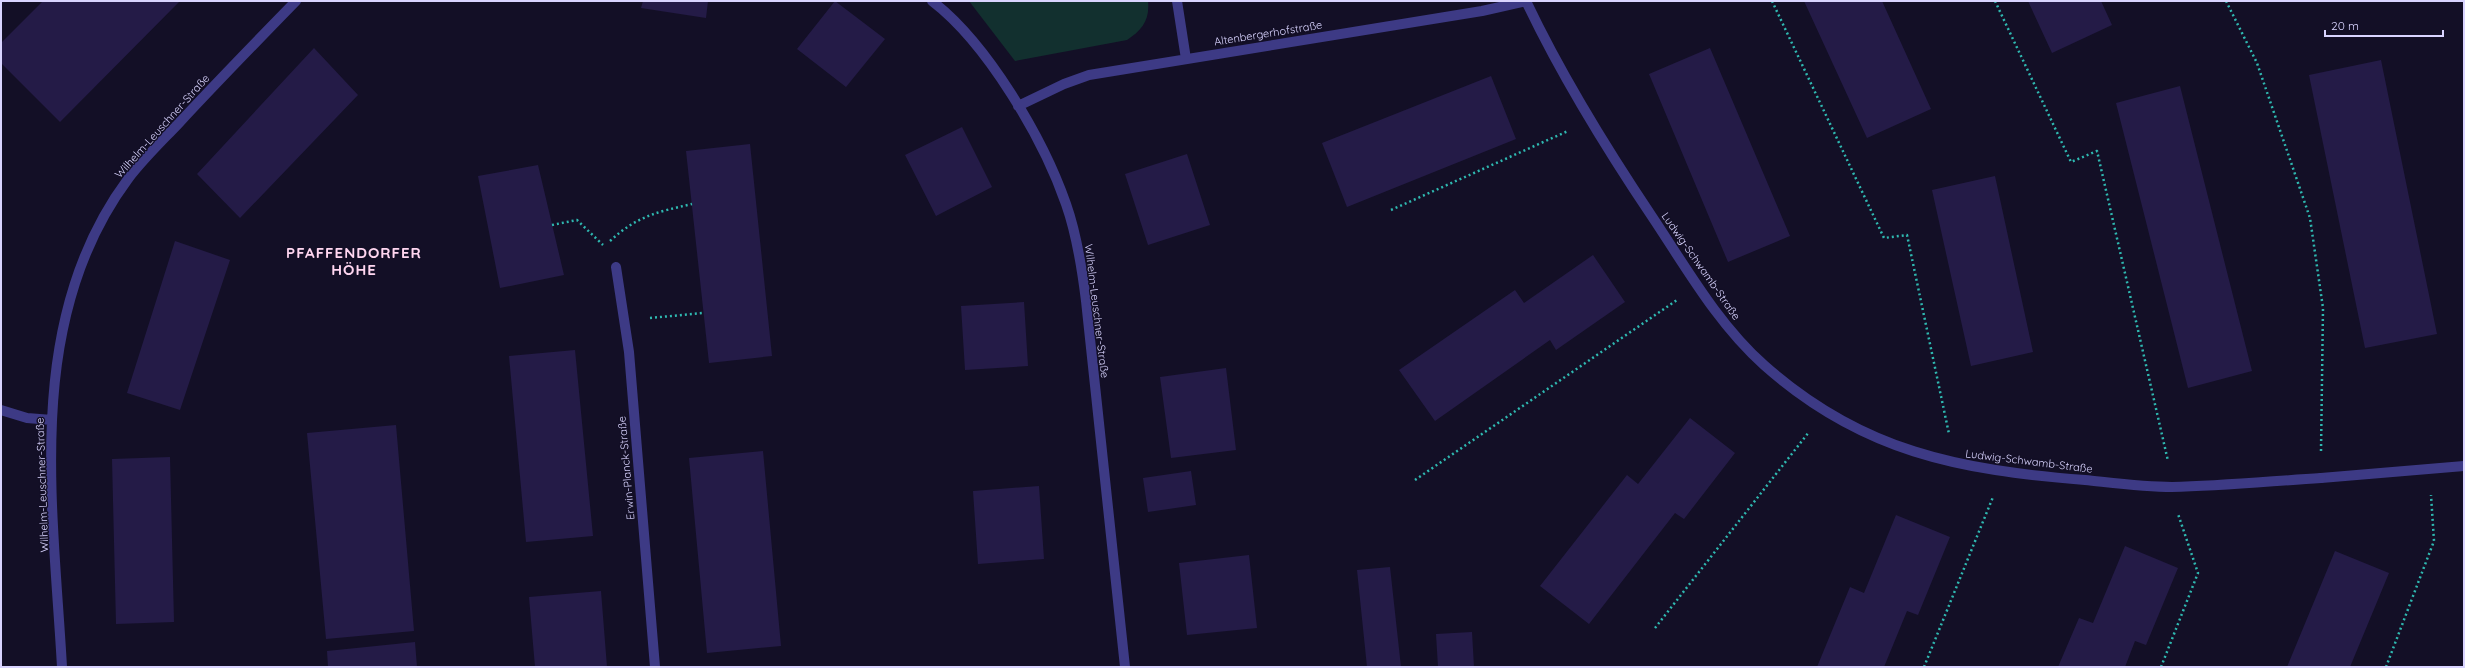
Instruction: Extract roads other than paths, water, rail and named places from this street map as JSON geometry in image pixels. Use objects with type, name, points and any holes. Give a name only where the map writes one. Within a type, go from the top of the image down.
[{"type":"street","name":"Wilhelm-Leuschner-Straße","points":[[62,667],[52,473],[52,420],[55,369],[68,301],[92,238],[128,179],[142,162],[296,1]]},
{"type":"street","name":"Wilhelm-Leuschner-Straße","points":[[932,1],[961,28],[982,52],[1018,106],[1065,202],[1081,262],[1125,667]]},
{"type":"street","points":[[1177,1],[1186,58]]},
{"type":"street","name":"Altenbergerhofstraße","points":[[1018,106],[1064,84],[1089,75],[1482,11],[1526,1]]},
{"type":"street","name":"Ludwig-Schwamb-Straße","points":[[1526,1],[1558,67],[1591,121],[1717,313],[1762,363],[1824,412],[1872,437],[1916,453],[1956,463],[2004,472],[2171,487],[2321,478],[2464,466]]},
{"type":"street","name":"Erwin-Planck-Straße","points":[[616,267],[629,352],[655,667]]},
{"type":"street","points":[[1,410],[27,418],[52,420]]},
{"type":"district","name":"PFAFFENDORFER HÖHE","points":[[354,260]]}]
